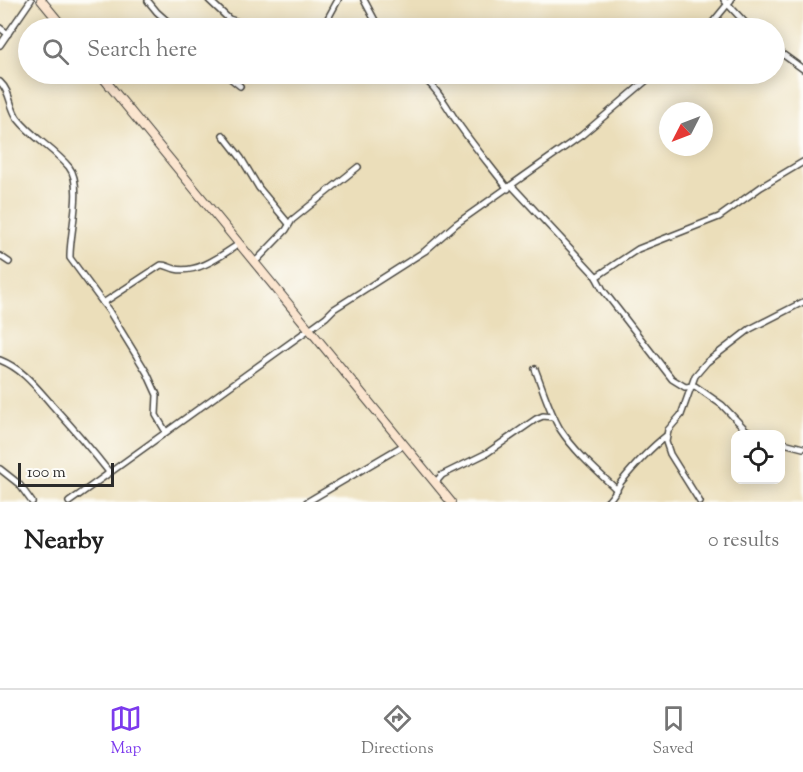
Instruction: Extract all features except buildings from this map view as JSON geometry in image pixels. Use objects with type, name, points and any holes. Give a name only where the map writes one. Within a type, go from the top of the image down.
[{"type":"street","points":[[19,18],[31,0]]},
{"type":"street","points":[[41,0],[56,18]]},
{"type":"street","points":[[148,0],[165,18]]},
{"type":"street","points":[[209,0],[228,18]]},
{"type":"street","points":[[328,18],[338,0]]},
{"type":"street","points":[[364,0],[374,18]]},
{"type":"street","points":[[715,18],[727,2],[741,18]]},
{"type":"street","points":[[0,45],[18,19]]},
{"type":"street","points":[[0,28],[8,34]]},
{"type":"street","points":[[785,56],[803,69]]},
{"type":"street","points":[[0,82],[6,88],[18,119],[63,160],[73,173],[75,192],[70,258],[103,303],[155,389],[157,400],[155,411],[166,432]]},
{"type":"street","points":[[108,84],[451,502]]},
{"type":"street","points":[[237,84],[240,87]]},
{"type":"street","points":[[431,84],[451,110],[461,128],[510,188],[596,277],[672,379],[681,385],[693,386],[722,405],[746,430]]},
{"type":"street","points":[[69,502],[334,309],[425,252],[456,224],[582,135],[642,84]]},
{"type":"street","points":[[223,135],[241,158],[259,189],[289,224]]},
{"type":"street","points":[[596,277],[638,249],[719,217],[761,187],[803,162]]},
{"type":"street","points":[[254,263],[289,224],[358,167]]},
{"type":"street","points":[[103,303],[161,265],[175,269],[192,268],[220,256],[239,244]]},
{"type":"street","points":[[0,256],[9,262]]},
{"type":"street","points":[[700,502],[670,454],[666,442],[668,430],[681,415],[695,376],[701,367],[739,336],[759,323],[803,302]]},
{"type":"street","points":[[0,360],[13,366],[35,384],[109,472]]},
{"type":"street","points":[[535,369],[553,417],[561,430],[574,447],[617,490]]},
{"type":"street","points":[[435,483],[442,476],[487,453],[536,419],[543,416],[553,417]]},
{"type":"street","points":[[607,502],[645,453],[666,436]]},
{"type":"street","points":[[785,443],[803,448]]},
{"type":"street","points":[[307,502],[404,445]]},
{"type":"street","points":[[0,469],[19,484],[32,502]]}]
